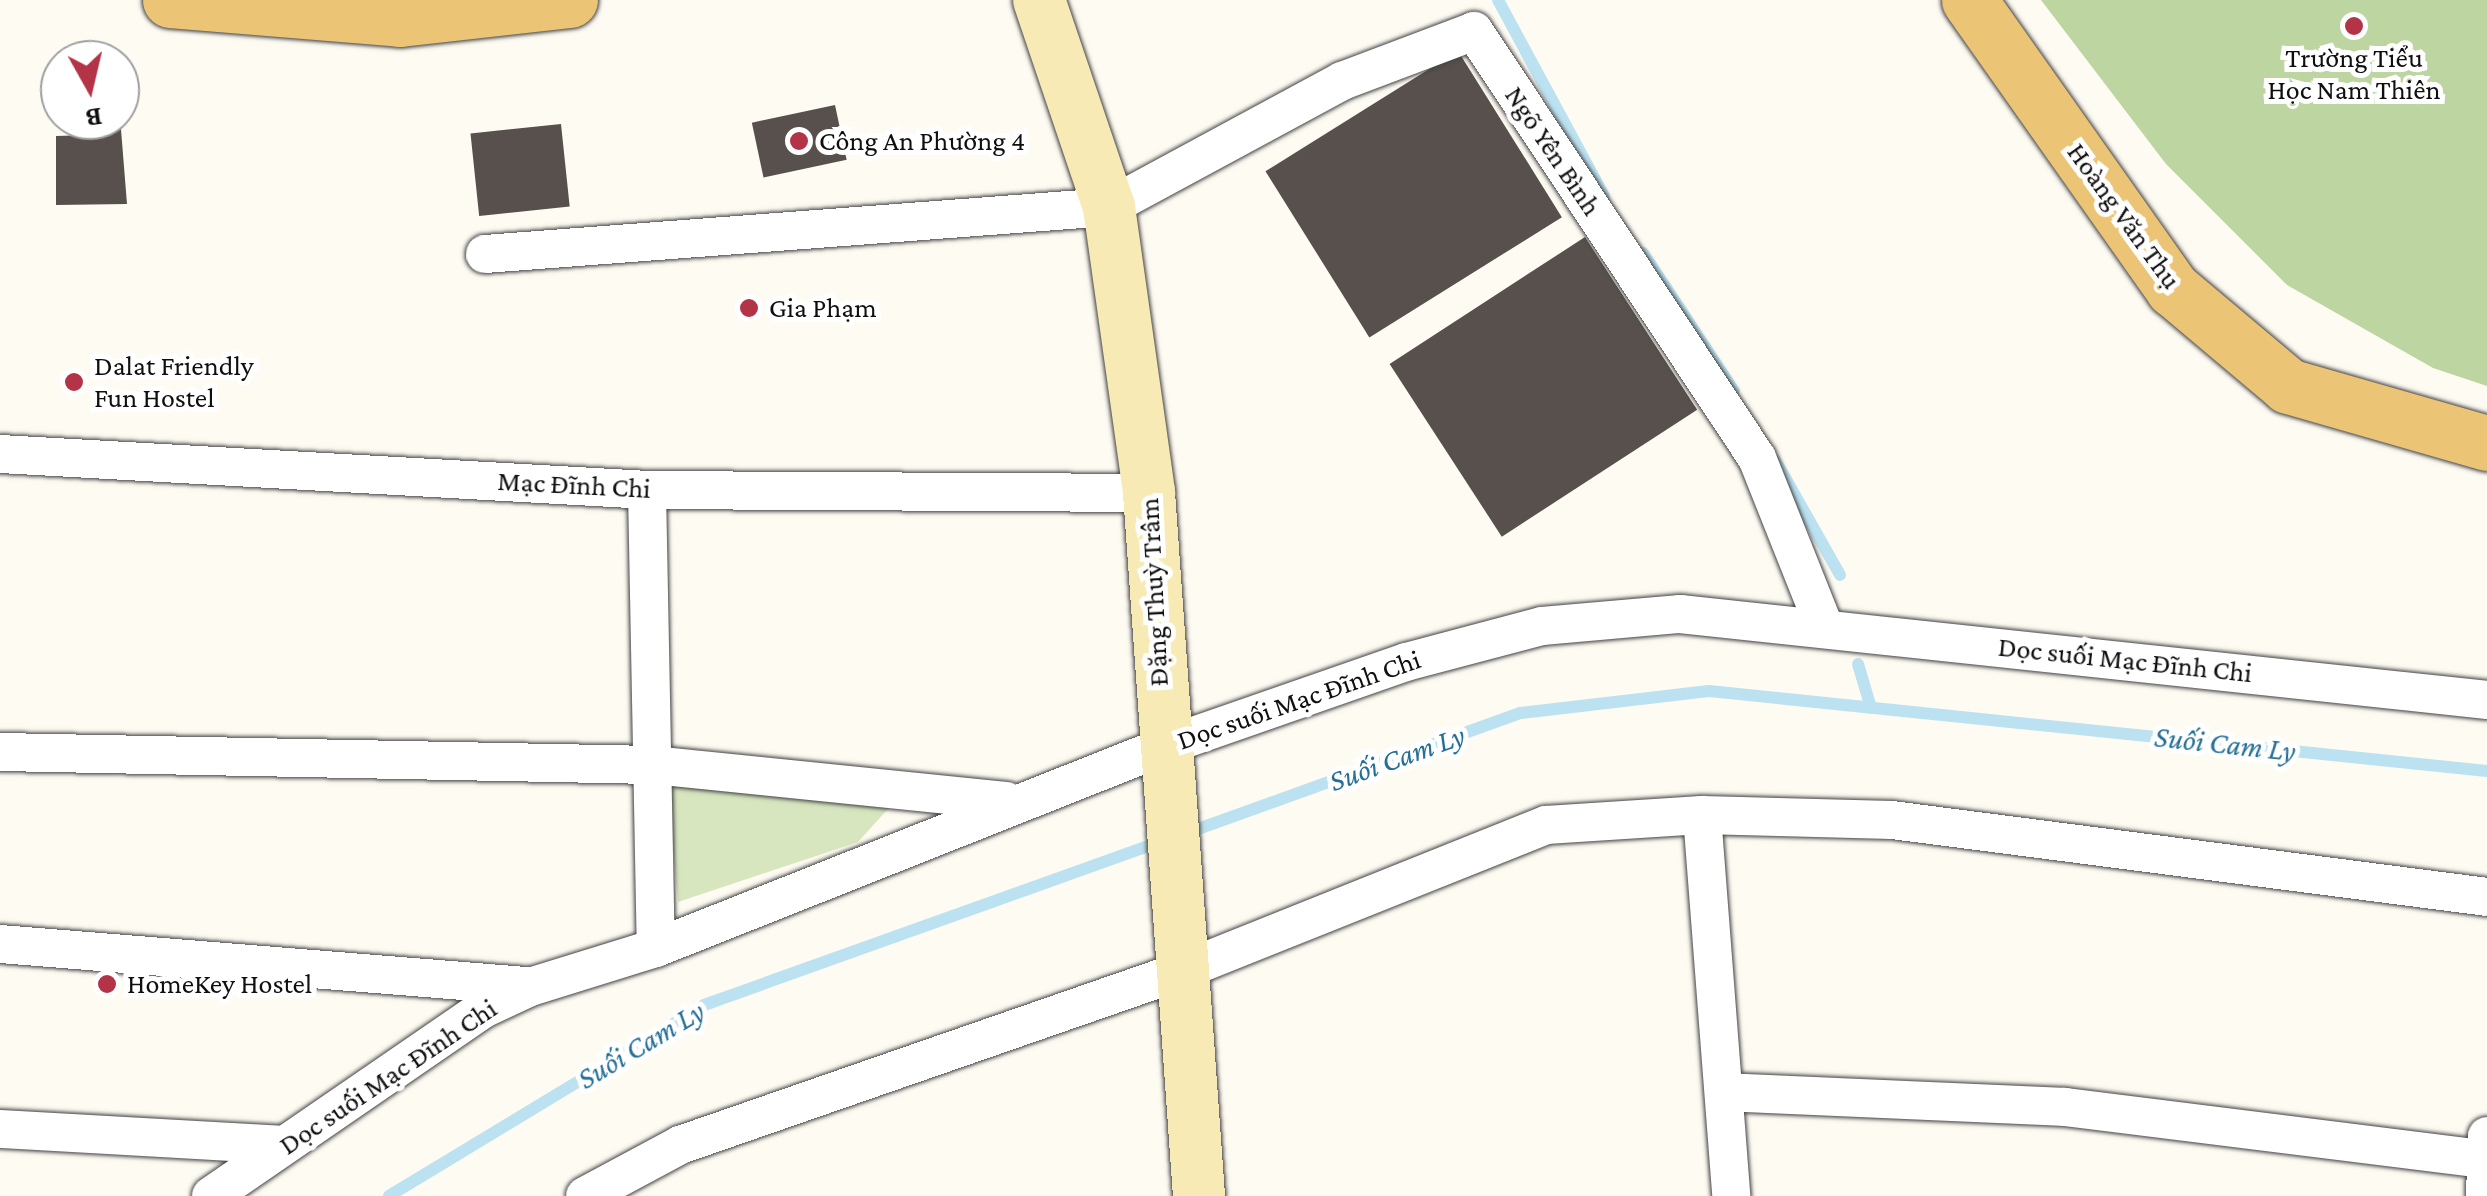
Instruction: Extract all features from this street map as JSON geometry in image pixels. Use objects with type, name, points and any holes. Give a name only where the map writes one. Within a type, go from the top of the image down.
[{"type":"main road","points":[[170,0],[399,9],[570,0]]},
{"type":"main road","name":"Hoàng Văn Thụ","points":[[1969,0],[2188,301],[2288,386],[2487,443]]},
{"type":"street","name":"Đặng Thuỳ Trâm","points":[[1039,0],[1109,208],[1149,493],[1162,747],[1199,1196]]},
{"type":"street","name":"Ngõ Yên Bình","points":[[1109,208],[1468,16],[1757,458],[1824,626]]},
{"type":"street","points":[[485,254],[1109,208]]},
{"type":"street","name":"Mạc Đĩnh Chi","points":[[0,454],[647,490],[1149,493]]},
{"type":"street","points":[[647,490],[656,948]]},
{"type":"street","name":"Dọc suối Mạc Đĩnh Chi","points":[[210,1196],[530,987],[656,948],[1011,802],[1162,747],[1406,662],[1542,626],[1680,614],[1824,626],[2487,700]]},
{"type":"street","points":[[0,752],[653,766],[1011,802]]},
{"type":"street","points":[[1702,815],[1731,1196]]},
{"type":"street","points":[[585,1196],[680,1145],[1181,970],[1546,825],[1702,815],[1892,820],[2487,897]]},
{"type":"street","points":[[0,944],[530,987]]},
{"type":"street","points":[[1724,1092],[2065,1107],[2485,1164]]},
{"type":"street","points":[[0,1129],[284,1146]]},
{"type":"green space","points":[[2041,0],[2487,0],[2487,386],[2433,368],[2287,285],[2166,164]]},
{"type":"green space","points":[[668,783],[897,799],[858,842],[678,902]]},
{"type":"building","points":[[1458,51],[1562,217],[1369,338],[1265,171]]},
{"type":"building","name":"Công An Phường 4","points":[[835,105],[847,160],[764,177],[752,123]]},
{"type":"building","points":[[561,124],[570,207],[479,216],[470,134]]},
{"type":"building","points":[[56,140],[122,140],[127,204],[56,205]]},
{"type":"building","points":[[1585,237],[1697,410],[1502,537],[1390,364]]},
{"type":"waterway","points":[[1498,0],[1604,196]]},
{"type":"waterway","points":[[1643,253],[1734,391]]},
{"type":"waterway","points":[[1775,460],[1840,575]]},
{"type":"waterway","points":[[1858,664],[1871,708]]},
{"type":"waterway","name":"Suối Cam Ly","points":[[1184,834],[1521,713],[1709,691],[2487,771]]},
{"type":"waterway","name":"Suối Cam Ly","points":[[389,1196],[704,1005],[1160,842]]},
{"type":"place","name":"Trường Tiểu Học Nam Thiên","points":[[2354,26]]},
{"type":"place","name":"Công An Phường 4","points":[[799,141]]},
{"type":"place","name":"Gia Phạm","points":[[749,308]]},
{"type":"place","name":"Dalat Friendly Fun Hostel","points":[[74,382]]},
{"type":"place","name":"HomeKey Hostel","points":[[107,984]]}]
